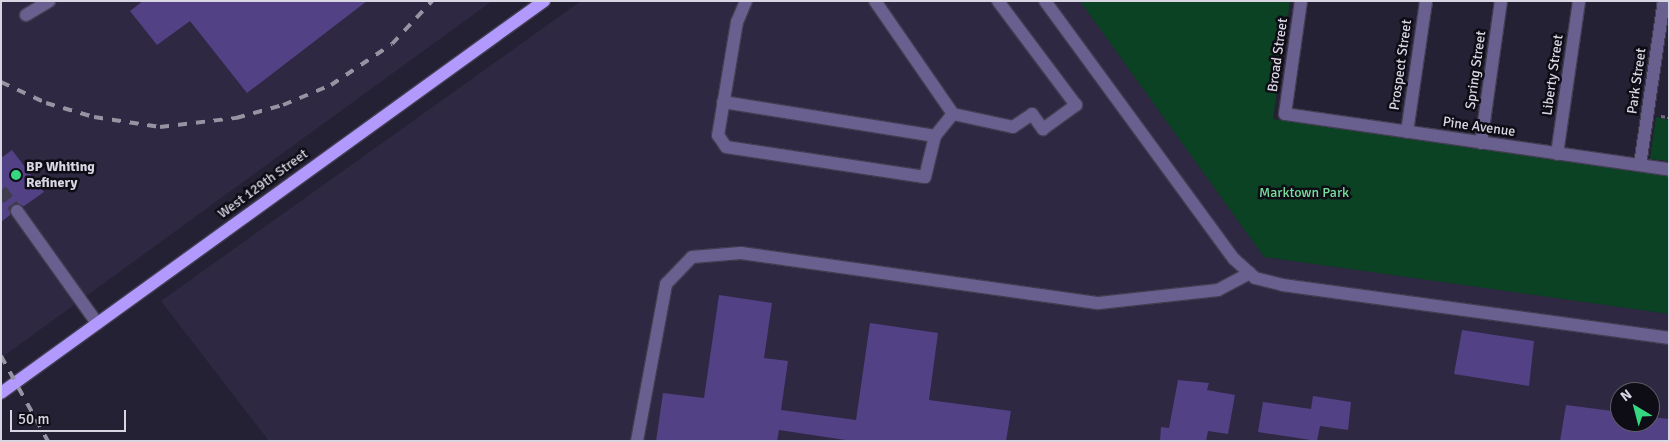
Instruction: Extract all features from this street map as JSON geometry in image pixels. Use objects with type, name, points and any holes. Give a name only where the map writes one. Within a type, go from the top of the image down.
[{"type":"main road","name":"West 129th Street","points":[[1,393],[544,1]]},
{"type":"street","points":[[26,16],[49,1]]},
{"type":"street","points":[[746,1],[737,22],[718,135],[726,147],[925,177],[935,136],[953,114]]},
{"type":"street","points":[[875,1],[953,114],[1013,127],[1032,114],[1043,129],[1076,105],[998,1]]},
{"type":"street","points":[[1045,1],[1234,259],[1255,278],[1283,285],[1669,338]]},
{"type":"street","name":"Broad Street","points":[[1285,114],[1301,1]]},
{"type":"street","name":"Prospect Street","points":[[1407,132],[1426,1]]},
{"type":"street","name":"Spring Street","points":[[1481,143],[1501,1]]},
{"type":"street","name":"Liberty Street","points":[[1557,154],[1579,1]]},
{"type":"street","name":"Park Street","points":[[1640,165],[1664,1]]},
{"type":"street","points":[[723,102],[935,136]]},
{"type":"street","name":"Pine Avenue","points":[[1285,114],[1669,169]]},
{"type":"street","points":[[17,211],[97,323]]},
{"type":"street","points":[[637,441],[666,284],[692,257],[741,253],[1099,302],[1218,290],[1250,273]]},
{"type":"shaded area","name":"BP Whiting Refinery","points":[[1,1],[492,1],[1,358]]},
{"type":"shaded area","points":[[581,1],[1080,1],[1264,257],[1669,314],[1669,441],[269,441],[161,301]]},
{"type":"green space","name":"Marktown Park","points":[[1080,1],[1290,1],[1273,119],[1669,176],[1669,314],[1264,257]]},
{"type":"green space","points":[[1656,117],[1669,120],[1669,161],[1650,159]]},
{"type":"building","points":[[143,1],[367,1],[247,93],[190,21],[157,45],[130,11]]},
{"type":"building","name":"BP Whiting Refinery","points":[[12,150],[44,192],[24,206],[13,204],[10,215],[1,222],[1,158]]},
{"type":"building","points":[[719,295],[772,303],[764,358],[788,361],[781,410],[856,420],[870,323],[938,333],[929,400],[1011,411],[1006,441],[852,441],[779,430],[777,441],[656,441],[663,393],[704,398]]},
{"type":"building","points":[[1462,330],[1534,341],[1529,386],[1454,374]]},
{"type":"building","points":[[1178,380],[1209,383],[1207,390],[1235,395],[1228,434],[1208,431],[1206,441],[1160,441],[1161,427],[1169,428]]},
{"type":"building","points":[[1313,396],[1351,402],[1348,430],[1320,426],[1317,441],[1258,432],[1263,402],[1311,409]]},
{"type":"building","points":[[1566,405],[1610,411],[1610,432],[1660,432],[1660,418],[1669,419],[1669,441],[1560,441]]},
{"type":"tunnel","points":[[1,190],[17,211]]},
{"type":"railway","points":[[1,82],[46,103],[94,117],[160,127],[236,118],[283,105],[331,85],[392,44],[432,1]]},
{"type":"railway","points":[[1,356],[48,441]]},
{"type":"place","name":"BP Whiting Refinery","points":[[16,175]]}]
